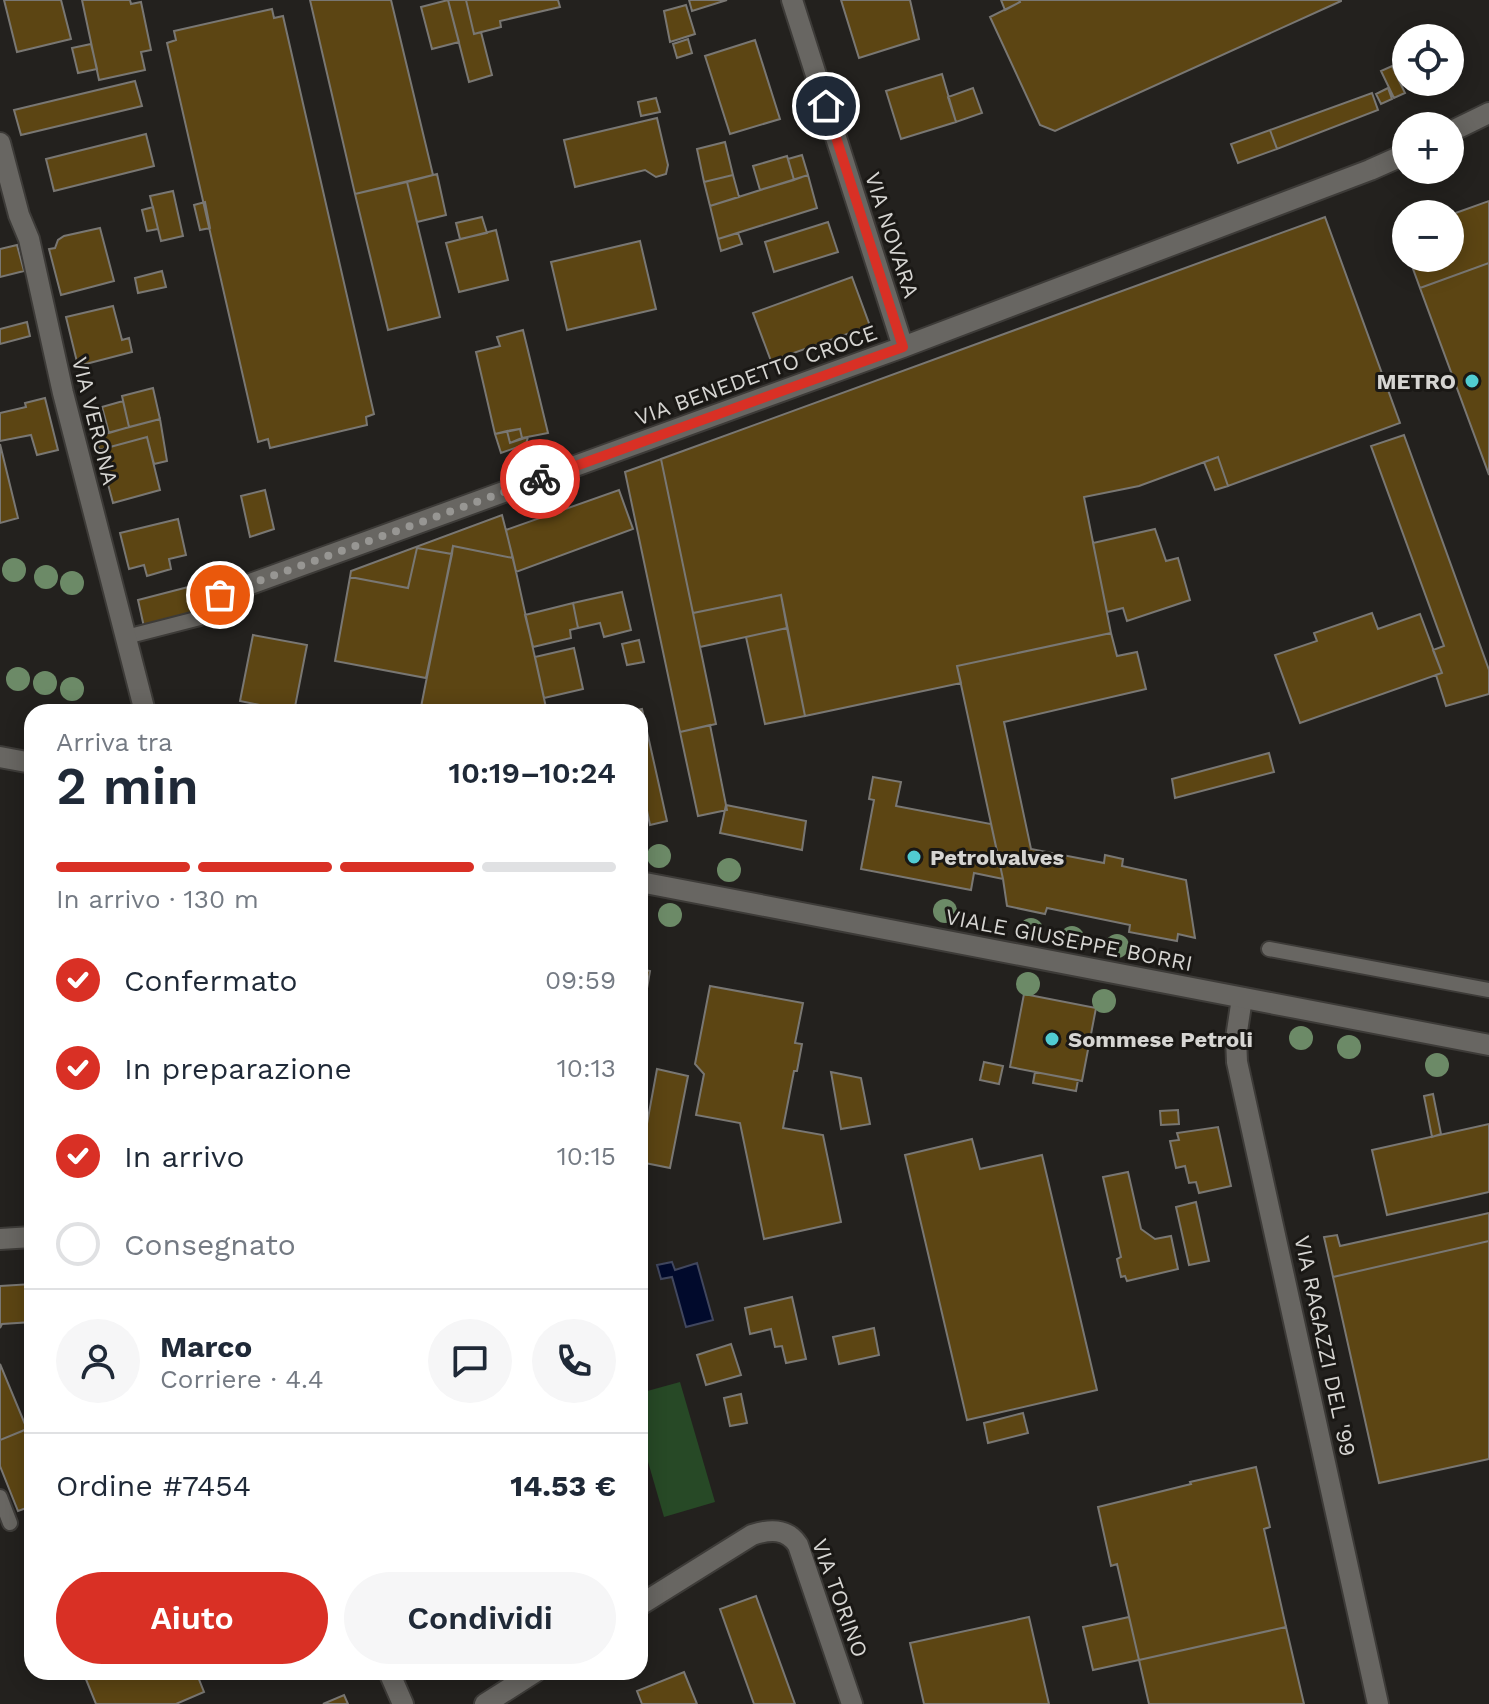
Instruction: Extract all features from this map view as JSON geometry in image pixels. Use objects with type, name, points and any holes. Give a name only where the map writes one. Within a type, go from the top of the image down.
[{"type":"street","name":"VIA NOVARA","points":[[792,0],[903,347]]},
{"type":"street","points":[[1464,125],[1489,113]]},
{"type":"street","name":"VIA VERONA","points":[[0,143],[19,215],[29,239],[56,365],[143,704]]},
{"type":"street","name":"VIA BENEDETTO CROCE","points":[[220,595],[903,347],[1392,160]]},
{"type":"street","points":[[0,757],[24,762]]},
{"type":"street","name":"VIALE GIUSEPPE BORRI","points":[[648,884],[1489,1045]]},
{"type":"street","name":"VIA RAGAZZI DEL '99","points":[[1242,998],[1236,1038],[1237,1062],[1378,1704]]},
{"type":"street","points":[[0,1239],[24,1238]]},
{"type":"street","name":"VIA TORINO","points":[[648,1600],[752,1535],[774,1531],[786,1533],[798,1545],[852,1704]]},
{"type":"street","points":[[392,1680],[403,1704]]},
{"type":"street","points":[[485,1704],[522,1680]]},
{"type":"lane","name":"VIA BENEDETTO CROCE","points":[[126,637],[200,618],[220,595]]},
{"type":"lane","points":[[1269,949],[1489,990]]},
{"type":"lane","points":[[0,1497],[10,1523]]},
{"type":"green space","points":[[680,1382],[715,1502],[664,1517],[648,1462],[648,1391]]},
{"type":"water","points":[[672,1262],[675,1270],[697,1263],[713,1320],[686,1327],[672,1277],[661,1279],[657,1265]]},
{"type":"building","points":[[4,0],[61,0],[71,39],[17,52]]},
{"type":"building","points":[[82,0],[141,2],[151,50],[141,52],[145,70],[99,80]]},
{"type":"building","points":[[310,0],[391,0],[433,175],[355,194]]},
{"type":"building","points":[[448,0],[459,42],[432,49],[421,7]]},
{"type":"building","points":[[448,0],[466,0],[474,34],[481,32],[492,75],[469,82]]},
{"type":"building","points":[[466,0],[558,0],[560,7],[500,21],[501,27],[474,34]]},
{"type":"building","points":[[689,0],[727,0],[692,11]]},
{"type":"building","points":[[841,0],[910,0],[919,39],[859,58]]},
{"type":"building","points":[[1001,0],[1019,0],[1020,2],[1005,10]]},
{"type":"building","points":[[1019,0],[1341,1],[1055,131],[1040,125],[990,17]]},
{"type":"building","points":[[686,5],[695,34],[670,42],[664,11]]},
{"type":"building","points":[[272,9],[274,18],[283,16],[374,414],[366,417],[367,425],[270,448],[268,439],[258,442],[167,43],[176,40],[174,31]]},
{"type":"building","points":[[688,39],[692,53],[677,58],[673,44]]},
{"type":"building","points":[[755,40],[780,119],[730,134],[705,56]]},
{"type":"building","points":[[91,44],[97,69],[78,73],[72,48]]},
{"type":"building","points":[[1392,66],[1392,94],[1381,71]]},
{"type":"building","points":[[942,74],[956,122],[901,139],[886,91]]},
{"type":"building","points":[[135,81],[142,106],[21,135],[14,110]]},
{"type":"building","points":[[973,88],[982,113],[956,122],[948,97]]},
{"type":"building","points":[[1388,88],[1392,99],[1381,104],[1376,94]]},
{"type":"building","points":[[1372,93],[1378,110],[1277,149],[1270,130]]},
{"type":"building","points":[[656,98],[660,112],[641,116],[638,102]]},
{"type":"building","points":[[657,118],[668,165],[666,174],[656,177],[645,170],[575,187],[564,140]]},
{"type":"building","points":[[1270,130],[1277,149],[1238,163],[1231,144]]},
{"type":"building","points":[[146,134],[154,166],[54,191],[46,159]]},
{"type":"building","points":[[725,142],[733,175],[704,182],[697,149]]},
{"type":"building","points":[[802,155],[808,175],[794,180],[788,159]]},
{"type":"building","points":[[787,156],[794,180],[760,190],[753,166]]},
{"type":"building","points":[[437,174],[446,215],[417,222],[407,182]]},
{"type":"building","points":[[733,175],[739,197],[710,206],[704,182]]},
{"type":"building","points":[[808,175],[817,208],[718,239],[710,206]]},
{"type":"building","points":[[407,182],[440,317],[388,330],[355,194]]},
{"type":"building","points":[[173,191],[183,236],[161,241],[150,196]]},
{"type":"building","points":[[1489,201],[1489,263],[1420,288],[1414,272],[1464,272],[1464,210]]},
{"type":"building","points":[[205,202],[210,228],[200,230],[194,205]]},
{"type":"building","points":[[153,207],[158,229],[147,231],[142,210]]},
{"type":"building","points":[[482,217],[487,233],[460,239],[456,223]]},
{"type":"building","points":[[1325,217],[1400,423],[1228,486],[1218,457],[1139,486],[1084,497],[1111,633],[957,666],[961,683],[805,716],[781,595],[693,613],[661,459]]},
{"type":"building","points":[[828,222],[838,252],[774,272],[765,242]]},
{"type":"building","points":[[100,228],[114,281],[61,295],[49,249],[55,248],[64,236]]},
{"type":"building","points":[[496,230],[508,280],[459,292],[446,243]]},
{"type":"building","points":[[738,233],[742,244],[721,251],[718,239]]},
{"type":"building","points":[[640,241],[656,309],[567,330],[551,262]]},
{"type":"building","points":[[17,245],[24,271],[0,277],[0,249]]},
{"type":"building","name":"METRO","points":[[1489,263],[1489,475],[1420,288]]},
{"type":"building","points":[[162,271],[166,287],[138,293],[135,278]]},
{"type":"building","points":[[852,277],[870,326],[771,361],[753,313]]},
{"type":"building","points":[[113,306],[122,340],[129,338],[132,352],[78,366],[66,317]]},
{"type":"building","points":[[27,322],[30,336],[0,344],[0,329]]},
{"type":"building","points":[[523,330],[548,433],[522,438],[520,429],[495,434],[476,352],[500,346],[497,337]]},
{"type":"building","points":[[153,388],[160,419],[129,427],[122,396]]},
{"type":"building","points":[[45,398],[58,450],[37,455],[31,435],[0,441],[0,413],[26,407],[25,403]]},
{"type":"building","points":[[123,401],[129,427],[109,433],[102,407]]},
{"type":"building","points":[[160,419],[167,461],[154,464],[147,437],[99,450],[96,436]]},
{"type":"building","points":[[520,429],[522,438],[510,443],[507,431]]},
{"type":"building","points":[[507,431],[510,443],[528,437],[526,444],[501,453],[495,434]]},
{"type":"building","points":[[1404,435],[1489,670],[1489,694],[1446,706],[1436,675],[1442,673],[1433,650],[1444,646],[1371,446]]},
{"type":"building","points":[[147,437],[160,490],[113,503],[99,450]]},
{"type":"building","points":[[0,444],[18,518],[0,523]]},
{"type":"building","points":[[1218,457],[1228,486],[1215,490],[1204,462]]},
{"type":"building","points":[[661,459],[716,724],[680,732],[625,472]]},
{"type":"building","points":[[265,490],[274,529],[250,537],[241,496]]},
{"type":"building","points":[[619,490],[633,529],[516,572],[506,530]]},
{"type":"building","points":[[502,515],[513,558],[453,546],[452,554],[417,548],[408,588],[350,577],[351,571]]},
{"type":"building","points":[[178,519],[186,555],[169,559],[171,569],[147,576],[144,565],[129,569],[120,533]]},
{"type":"building","points":[[1155,529],[1166,561],[1178,558],[1190,600],[1127,621],[1123,608],[1107,612],[1093,543]]},
{"type":"building","points":[[453,546],[513,558],[545,704],[422,704]]},
{"type":"building","points":[[417,548],[452,554],[426,678],[335,661],[350,577],[408,588]]},
{"type":"building","points":[[192,586],[197,613],[144,627],[138,600]]},
{"type":"building","points":[[622,592],[631,630],[604,637],[600,623],[578,628],[573,603]]},
{"type":"building","points":[[781,595],[787,628],[700,647],[693,613]]},
{"type":"building","points":[[573,603],[578,628],[570,630],[571,638],[533,647],[525,615]]},
{"type":"building","points":[[1372,613],[1378,629],[1420,614],[1442,673],[1300,723],[1275,655],[1317,641],[1314,633]]},
{"type":"building","points":[[787,628],[805,716],[765,724],[746,637]]},
{"type":"building","points":[[1111,633],[1117,656],[1137,652],[1146,689],[1004,722],[1031,849],[1104,863],[1105,855],[1123,859],[1122,866],[1186,880],[1195,938],[1178,934],[1177,941],[1129,932],[1130,925],[1047,908],[1045,914],[1007,906],[957,666]]},
{"type":"building","points":[[253,635],[307,645],[296,704],[240,701]]},
{"type":"building","points":[[639,640],[644,662],[627,665],[622,644]]},
{"type":"building","points":[[574,648],[583,689],[544,698],[535,657]]},
{"type":"building","points":[[710,725],[727,810],[698,816],[680,732]]},
{"type":"building","points":[[648,736],[667,821],[650,825],[648,815]]},
{"type":"building","points":[[1269,753],[1274,772],[1175,798],[1172,779]]},
{"type":"building","points":[[873,777],[901,782],[896,806],[991,824],[1003,879],[974,873],[971,890],[861,869],[874,800],[869,799]]},
{"type":"building","points":[[726,805],[806,821],[802,850],[720,833]]},
{"type":"building","points":[[710,986],[803,1003],[795,1043],[802,1044],[783,1128],[823,1135],[841,1222],[764,1239],[740,1123],[696,1115],[704,1074],[695,1064]]},
{"type":"building","points":[[1024,994],[1096,1008],[1082,1081],[1010,1067]]},
{"type":"building","points":[[984,1062],[1003,1066],[999,1084],[980,1080]]},
{"type":"building","points":[[657,1069],[688,1076],[670,1168],[648,1164],[648,1118]]},
{"type":"building","points":[[831,1072],[861,1078],[870,1124],[841,1129]]},
{"type":"building","points":[[1035,1072],[1078,1080],[1076,1091],[1033,1083]]},
{"type":"building","points":[[1433,1094],[1441,1134],[1432,1137],[1424,1096]]},
{"type":"building","points":[[1178,1110],[1179,1124],[1161,1125],[1160,1111]]},
{"type":"building","points":[[1489,1124],[1489,1192],[1387,1215],[1372,1150]]},
{"type":"building","points":[[1218,1127],[1231,1186],[1199,1193],[1196,1182],[1189,1183],[1185,1166],[1176,1168],[1170,1141],[1179,1140],[1177,1133]]},
{"type":"building","points":[[972,1139],[980,1169],[1042,1155],[1097,1390],[967,1420],[905,1155]]},
{"type":"building","points":[[1128,1172],[1141,1229],[1155,1239],[1171,1236],[1178,1269],[1127,1281],[1125,1276],[1121,1277],[1117,1259],[1121,1257],[1103,1177]]},
{"type":"building","points":[[1196,1202],[1209,1261],[1189,1265],[1176,1207]]},
{"type":"building","points":[[1489,1213],[1489,1241],[1333,1277],[1324,1237],[1337,1235],[1340,1246]]},
{"type":"building","points":[[1489,1241],[1489,1459],[1379,1483],[1333,1277]]},
{"type":"building","points":[[24,1284],[24,1323],[2,1324],[0,1328],[0,1286]]},
{"type":"building","points":[[792,1297],[806,1359],[786,1363],[782,1346],[775,1347],[771,1329],[750,1334],[745,1308]]},
{"type":"building","points":[[874,1328],[879,1355],[839,1364],[833,1337]]},
{"type":"building","points":[[731,1344],[741,1375],[706,1385],[697,1355]]},
{"type":"building","points":[[0,1364],[24,1422],[24,1430],[0,1440]]},
{"type":"building","points":[[741,1394],[747,1423],[730,1426],[724,1398]]},
{"type":"building","points":[[1023,1413],[1028,1433],[988,1443],[984,1423]]},
{"type":"building","points":[[24,1430],[24,1509],[18,1511],[0,1466],[0,1440]]},
{"type":"building","points":[[1256,1467],[1270,1527],[1264,1529],[1286,1627],[1139,1660],[1117,1564],[1111,1566],[1098,1507]]},
{"type":"building","points":[[756,1596],[795,1704],[754,1704],[720,1609]]},
{"type":"building","points":[[1029,1617],[1049,1704],[924,1704],[910,1643]]},
{"type":"building","points":[[1129,1617],[1139,1660],[1093,1670],[1083,1627]]},
{"type":"building","points":[[1286,1627],[1304,1704],[1149,1704],[1139,1660]]},
{"type":"building","points":[[684,1672],[697,1704],[642,1704],[637,1691]]},
{"type":"building","points":[[86,1680],[199,1680],[204,1692],[176,1704],[96,1704]]},
{"type":"building","points":[[344,1695],[348,1704],[323,1704]]},
{"type":"way so far","points":[[220,595],[540,479]]},
{"type":"place","name":"METRO","points":[[1472,381]]},
{"type":"place","name":"Petrolvalves","points":[[914,857]]},
{"type":"place","name":"Sommese Petroli","points":[[1052,1039]]},
{"type":"route","points":[[540,479],[903,347],[826,106]]}]
